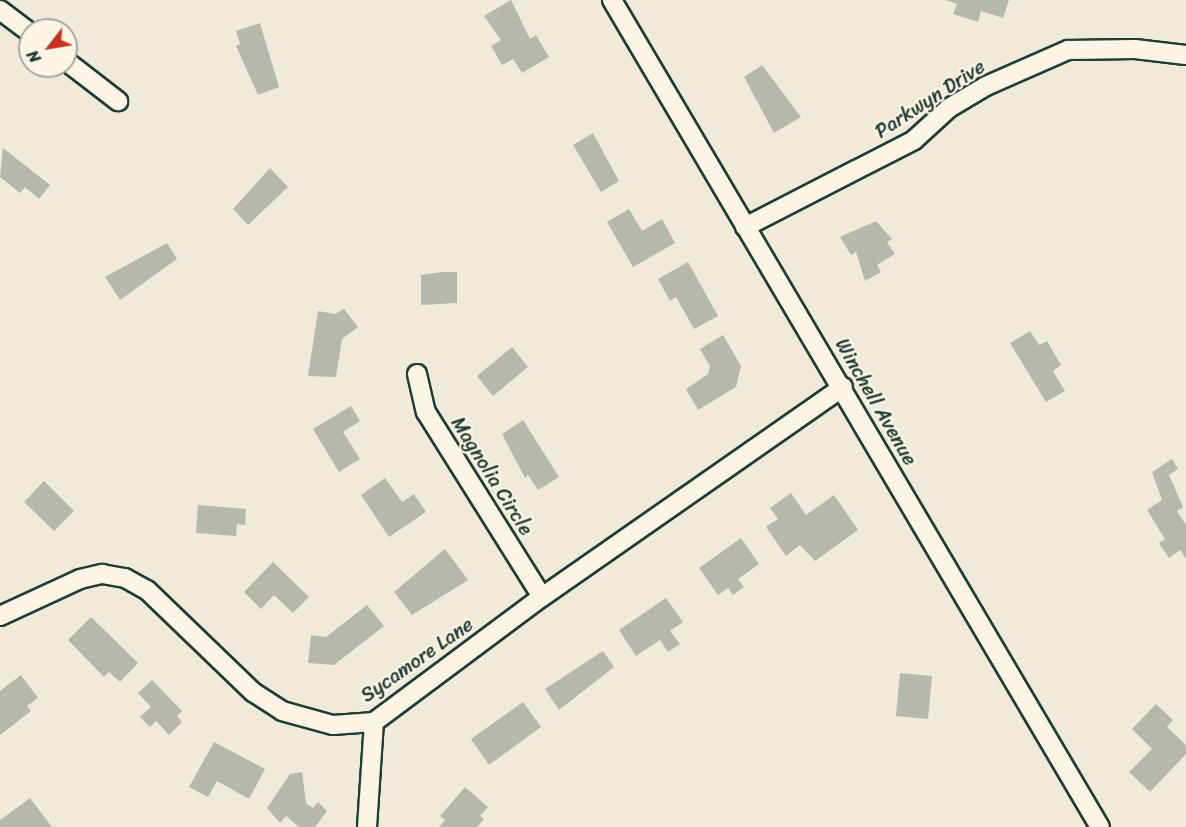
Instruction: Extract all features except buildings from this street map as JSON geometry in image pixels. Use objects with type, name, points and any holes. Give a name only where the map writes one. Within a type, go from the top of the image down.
[{"type":"street","name":"Winchell Avenue","points":[[612,0],[745,227],[843,387],[952,583],[1100,827]]},
{"type":"street","points":[[0,10],[18,24]]},
{"type":"street","name":"Parkwyn Drive","points":[[745,227],[914,140],[949,108],[986,86],[1068,50],[1135,49],[1186,55]]},
{"type":"street","points":[[78,70],[118,101]]},
{"type":"street","name":"Magnolia Circle","points":[[417,374],[426,412],[542,597]]},
{"type":"street","name":"Sycamore Lane","points":[[0,616],[80,579],[102,574],[125,578],[147,590],[253,692],[282,711],[333,725],[374,722],[542,597],[843,387]]},
{"type":"street","points":[[367,827],[374,722]]}]
